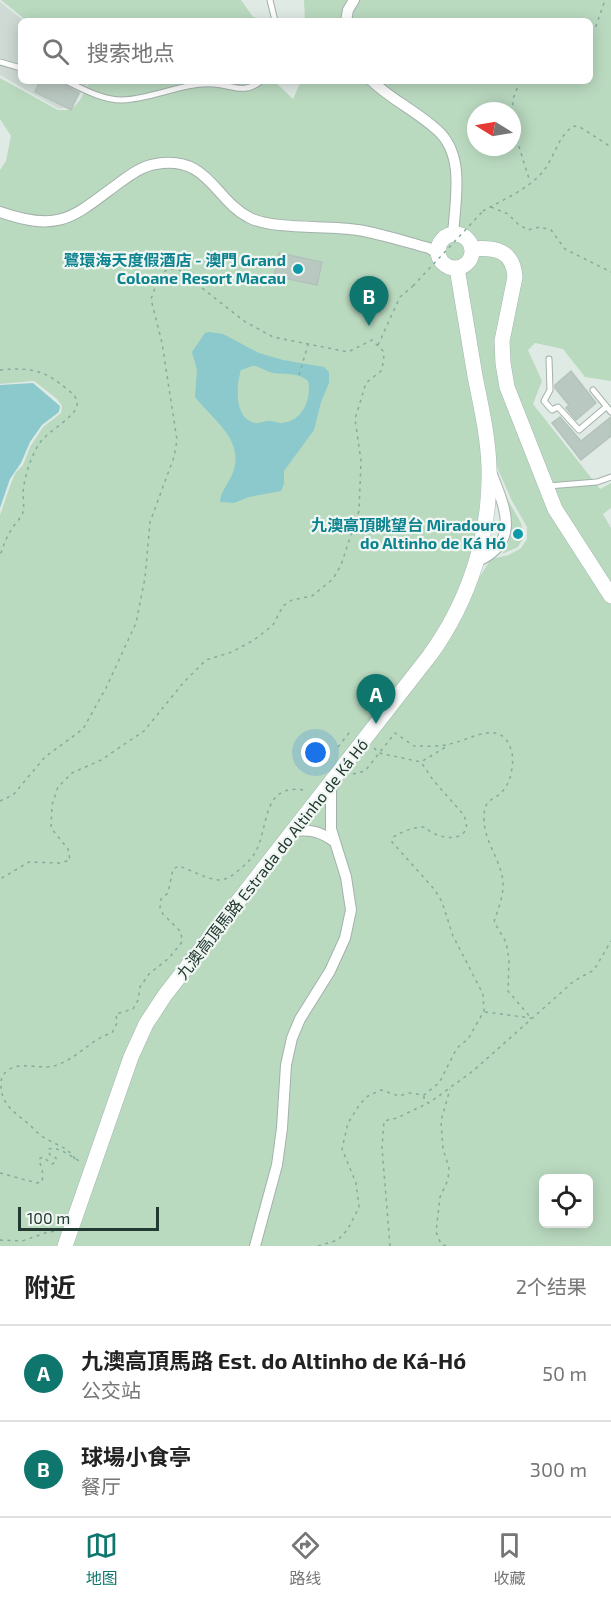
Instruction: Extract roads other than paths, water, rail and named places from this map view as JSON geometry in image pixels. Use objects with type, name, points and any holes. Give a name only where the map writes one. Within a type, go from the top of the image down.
[{"type":"main road","points":[[465,238],[472,249],[468,262],[457,268],[447,266],[443,263],[440,245],[465,238]]},
{"type":"main road","points":[[472,249],[499,251],[506,255],[514,268],[515,277],[503,332],[504,374],[555,509],[611,596]]},
{"type":"main road","name":"九澳高頂馬路 Estrada do Altinho de Ká Hó","points":[[65,1246],[131,1057],[146,1024],[165,995],[442,639],[464,598],[476,562],[488,498],[489,466],[486,435],[457,268]]},
{"type":"street","points":[[347,18],[354,0]]},
{"type":"street","points":[[0,212],[28,220],[58,221],[83,210],[140,170],[155,164],[178,164],[205,176],[237,209],[257,221],[360,230],[440,245],[456,178],[454,156],[450,144],[435,128],[384,93],[375,84]]},
{"type":"street","points":[[476,562],[488,557],[498,548],[507,524],[506,512],[489,466]]},
{"type":"street","points":[[255,1246],[277,1165],[286,1065],[292,1038],[300,1019],[330,971],[345,938],[351,910],[346,877],[331,829],[335,778]]},
{"type":"street","points":[[294,831],[309,830],[323,834],[335,842]]},
{"type":"lane","points":[[270,0],[274,18]]},
{"type":"lane","points":[[0,62],[18,67]]},
{"type":"lane","points":[[72,84],[95,95],[121,100],[213,84],[246,89],[258,84]]},
{"type":"lane","points":[[549,359],[550,390],[544,401],[552,410],[558,407],[579,430],[606,406]]},
{"type":"lane","points":[[593,390],[611,412]]},
{"type":"lane","points":[[546,486],[597,482],[611,477]]},
{"type":"water","points":[[205,333],[223,334],[259,353],[324,367],[329,372],[329,383],[321,402],[314,430],[284,471],[284,484],[281,491],[249,497],[234,503],[220,502],[236,460],[231,440],[195,397],[197,370],[192,352]],"holes":[[[252,366],[275,373],[299,376],[308,381],[309,394],[301,413],[282,423],[269,421],[257,423],[248,420],[243,415],[238,401],[239,376],[241,370]]]},
{"type":"water","points":[[33,383],[60,406],[59,412],[42,425],[30,442],[21,463],[10,479],[0,508],[0,385]]},
{"type":"place","name":"鷺環海天度假酒店 - 澳門 Grand Coloane Resort Macau","points":[[298,269]]},
{"type":"place","name":"球場小食亭","points":[[369,326]]},
{"type":"place","name":"九澳高頂眺望台 Miradouro do Altinho de Ká Hó","points":[[518,534]]},
{"type":"place","name":"九澳高頂馬路 Est. do Altinho de Ká-Hó","points":[[376,724]]}]
